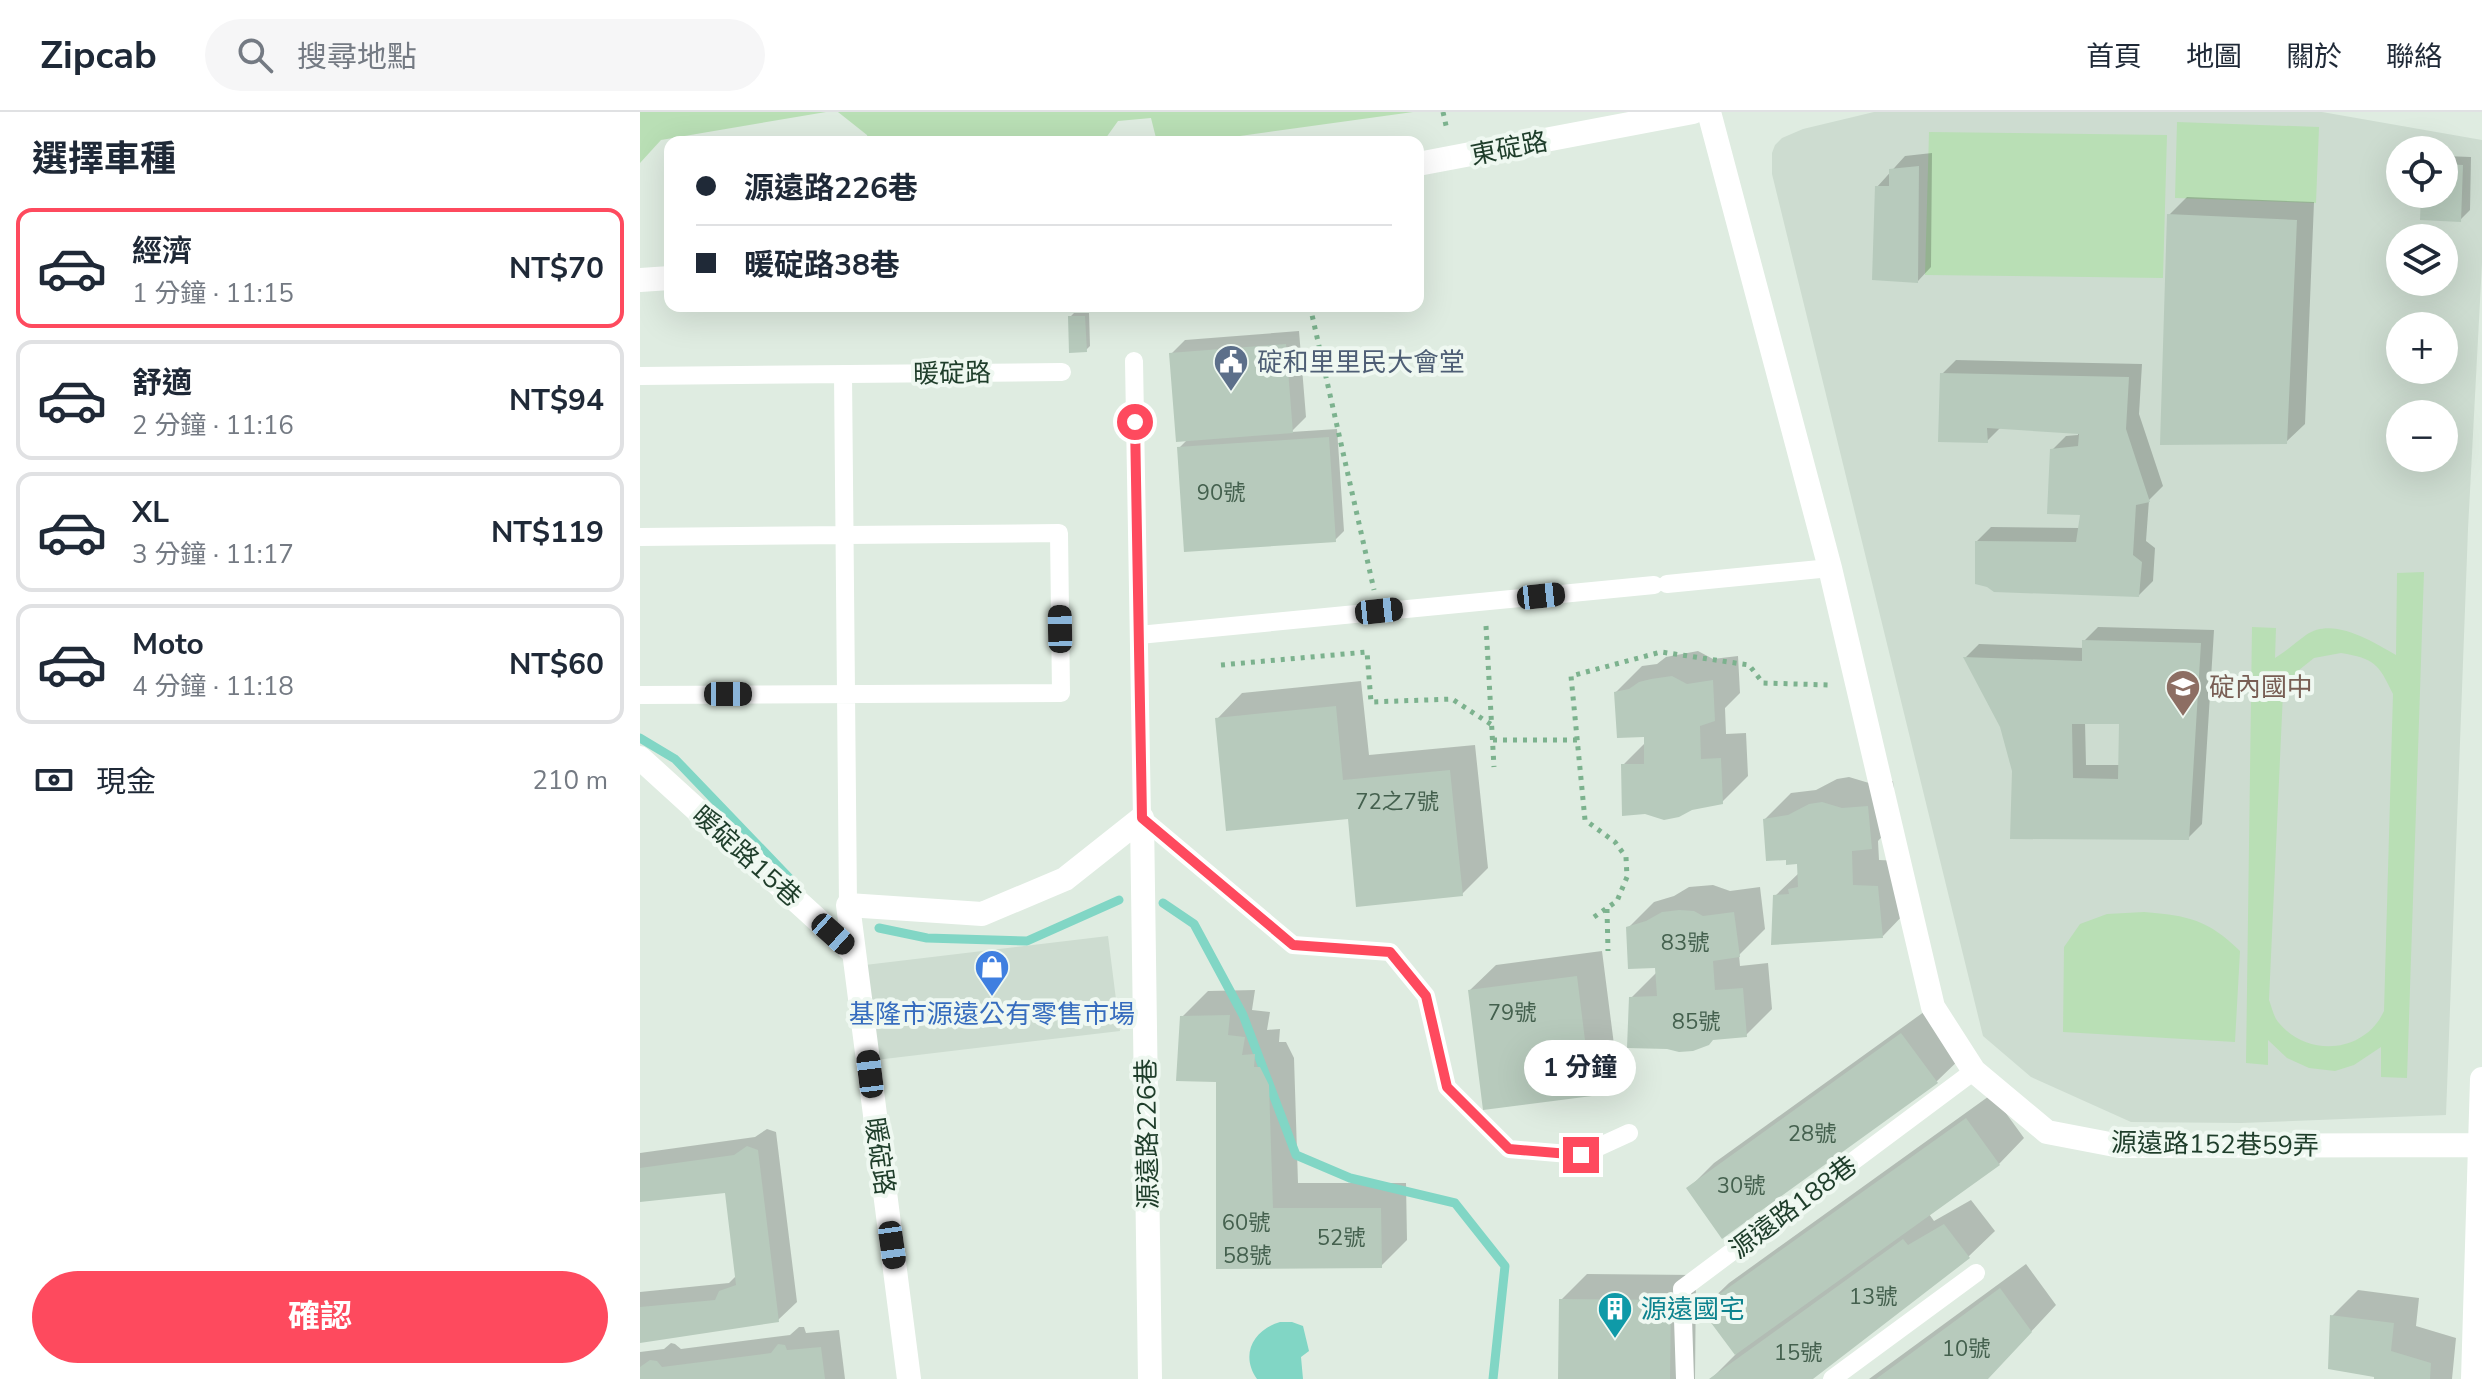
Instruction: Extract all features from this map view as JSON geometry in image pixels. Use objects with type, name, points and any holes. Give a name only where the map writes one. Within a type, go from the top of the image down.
[{"type":"street","name":"東碇路","points":[[1424,163],[1693,112]]},
{"type":"street","name":"源遠路152巷59弄","points":[[1709,112],[1830,568],[1933,1007],[1974,1071],[2047,1132],[2120,1146],[2480,1145]]},
{"type":"street","points":[[640,280],[664,278]]},
{"type":"street","name":"暖碇路15巷","points":[[640,758],[854,953]]},
{"type":"street","points":[[848,905],[982,914],[1065,879],[1142,818]]},
{"type":"street","name":"源遠路226巷","points":[[1142,818],[1150,1379]]},
{"type":"street","name":"暖碇路","points":[[848,905],[909,1379]]},
{"type":"street","points":[[2473,1379],[2482,1079]]},
{"type":"lane","name":"源遠路226巷","points":[[1134,361],[1142,818]]},
{"type":"lane","name":"暖碇路","points":[[640,376],[1062,372]]},
{"type":"lane","name":"暖碇路","points":[[843,374],[848,905]]},
{"type":"lane","points":[[640,537],[1059,533],[1061,693],[640,695]]},
{"type":"lane","points":[[1139,635],[1830,568]]},
{"type":"lane","points":[[1142,818],[1293,945],[1390,952],[1426,996],[1447,1087],[1509,1149],[1581,1155],[1629,1133]]},
{"type":"lane","name":"源遠路188巷","points":[[1685,1379],[1682,1289],[1974,1071]]},
{"type":"lane","points":[[1832,1379],[1976,1273]]},
{"type":"path","points":[[1311,312],[1379,611]]},
{"type":"path","points":[[1485,601],[1494,767]]},
{"type":"path","points":[[1221,665],[1367,652],[1371,702],[1452,699],[1492,725]]},
{"type":"path","points":[[1594,917],[1617,901],[1627,877],[1626,857],[1609,836],[1585,820],[1571,676],[1661,652],[1749,665],[1763,683],[1829,685]]},
{"type":"path","points":[[1493,740],[1577,740]]},
{"type":"path","points":[[1607,908],[1608,951]]},
{"type":"shaded area","name":"碇內國中","points":[[1874,112],[2322,112],[2482,140],[2482,263],[2468,529],[2446,1115],[2241,1123],[2131,1122],[2031,1077],[1983,1036],[1772,174],[1772,153],[1782,138],[1803,129]]},
{"type":"shaded area","name":"基隆市源遠公有零售市場","points":[[1108,936],[1120,1031],[876,1060],[865,965]]},
{"type":"green space","points":[[640,112],[826,112],[685,136],[664,136],[640,163]]},
{"type":"green space","points":[[838,112],[1413,112],[1240,136],[1156,136],[1151,118],[1118,121],[1107,136],[867,135]]},
{"type":"green space","points":[[2177,122],[2319,127],[2316,203],[2175,198]]},
{"type":"green space","points":[[1929,132],[2167,135],[2163,278],[1925,275]]},
{"type":"green space","points":[[2424,572],[2407,1078],[2381,1077],[2381,1047],[2354,1065],[2335,1071],[2309,1068],[2287,1058],[2268,1040],[2268,1065],[2246,1063],[2252,627],[2276,628],[2275,658],[2306,635],[2328,628],[2352,633],[2396,655],[2397,573]],"holes":[[[2341,653],[2374,664],[2393,694],[2384,1011],[2364,1036],[2335,1046],[2320,1046],[2291,1034],[2277,1021],[2269,1000],[2283,693],[2299,670],[2314,658]]]},
{"type":"green space","points":[[2144,912],[2196,921],[2217,932],[2240,951],[2235,1042],[2063,1032],[2064,947],[2080,924],[2107,914]]},
{"type":"water","points":[[1280,1322],[1303,1326],[1309,1351],[1301,1357],[1303,1379],[1257,1379],[1250,1361],[1252,1344],[1263,1331]]},
{"type":"building","points":[[2458,165],[2463,165],[2461,222],[2420,220],[2420,208],[2458,208]]},
{"type":"building","points":[[1919,166],[1918,283],[1872,280],[1875,186],[1889,186],[1889,169]]},
{"type":"building","points":[[2167,214],[2297,220],[2287,444],[2160,445]]},
{"type":"building","points":[[1068,316],[1085,316],[1087,352],[1069,353]]},
{"type":"building","name":"碇和里里民大會堂","points":[[1286,344],[1293,433],[1176,442],[1169,353]]},
{"type":"building","points":[[1940,373],[2129,377],[2126,429],[2150,502],[2136,505],[2133,555],[2142,562],[2139,597],[1994,592],[1975,584],[1975,541],[2076,542],[2080,515],[2047,514],[2050,449],[2078,446],[2079,434],[1987,428],[1988,443],[1938,442]]},
{"type":"building","points":[[1329,437],[1336,542],[1184,552],[1177,447]]},
{"type":"building","points":[[2082,640],[2201,643],[2189,840],[2010,839],[2012,771],[2000,727],[1963,657],[2082,661]],"holes":[[[2072,724],[2119,724],[2118,779],[2073,778]]]},
{"type":"building","points":[[1672,676],[1687,684],[1713,680],[1715,721],[1700,726],[1701,759],[1721,758],[1723,804],[1664,820],[1645,814],[1622,816],[1621,764],[1644,764],[1644,737],[1617,738],[1614,692],[1629,689],[1639,682]]},
{"type":"building","points":[[1336,706],[1343,780],[1450,770],[1463,896],[1356,907],[1348,819],[1226,831],[1215,718]]},
{"type":"building","points":[[1822,802],[1842,808],[1868,806],[1872,849],[1852,851],[1853,885],[1878,886],[1883,938],[1771,945],[1773,895],[1789,894],[1788,889],[1798,887],[1797,864],[1786,865],[1786,860],[1766,861],[1763,819],[1788,815],[1809,804]]},
{"type":"building","points":[[1694,911],[1703,916],[1734,912],[1740,957],[1713,961],[1715,990],[1743,988],[1747,1037],[1713,1040],[1709,1045],[1693,1051],[1627,1048],[1629,997],[1657,996],[1655,968],[1628,969],[1626,927],[1662,912]]},
{"type":"building","points":[[1577,976],[1592,1096],[1483,1110],[1468,990]]},
{"type":"building","points":[[1230,1015],[1228,1035],[1245,1037],[1242,1055],[1255,1054],[1254,1067],[1260,1067],[1269,1085],[1273,1208],[1381,1208],[1382,1268],[1216,1269],[1216,1082],[1176,1081],[1180,1016]]},
{"type":"building","points":[[1901,1033],[1938,1083],[1722,1239],[1686,1188]]},
{"type":"building","points":[[1966,1118],[2000,1165],[1735,1355],[1700,1308]]},
{"type":"building","points":[[747,1146],[758,1150],[779,1322],[640,1343],[640,1307],[715,1300],[719,1291],[736,1285],[725,1193],[640,1202],[640,1168],[734,1155]]},
{"type":"building","points":[[1944,1224],[1970,1258],[1813,1379],[1709,1379],[1903,1239],[1908,1245]]},
{"type":"building","points":[[2000,1288],[2032,1332],[1988,1379],[1876,1379]]},
{"type":"building","name":"源遠國宅","points":[[1559,1299],[1671,1300],[1670,1379],[1558,1379]]},
{"type":"building","points":[[2330,1315],[2394,1323],[2391,1351],[2431,1363],[2430,1379],[2374,1379],[2328,1369]]},
{"type":"building","points":[[778,1344],[785,1345],[787,1350],[821,1347],[825,1379],[640,1379],[640,1367],[650,1360],[657,1361],[662,1367],[771,1353]]},
{"type":"waterway","points":[[640,738],[675,759],[797,886]]},
{"type":"waterway","points":[[879,928],[927,938],[1027,941],[1119,900]]},
{"type":"waterway","points":[[1163,903],[1194,924],[1243,1015],[1296,1155],[1350,1178],[1455,1203],[1505,1266],[1493,1379]]},
{"type":"place","name":"碇和里里民大會堂","points":[[1231,393]]},
{"type":"place","name":"碇內國中","points":[[2183,718]]},
{"type":"place","name":"基隆市源遠公有零售市場","points":[[992,998]]},
{"type":"place","name":"源遠國宅","points":[[1615,1340]]},
{"type":"route","points":[[1135,422],[1142,818],[1293,945],[1390,952],[1426,996],[1447,1087],[1509,1149],[1581,1155]]}]
